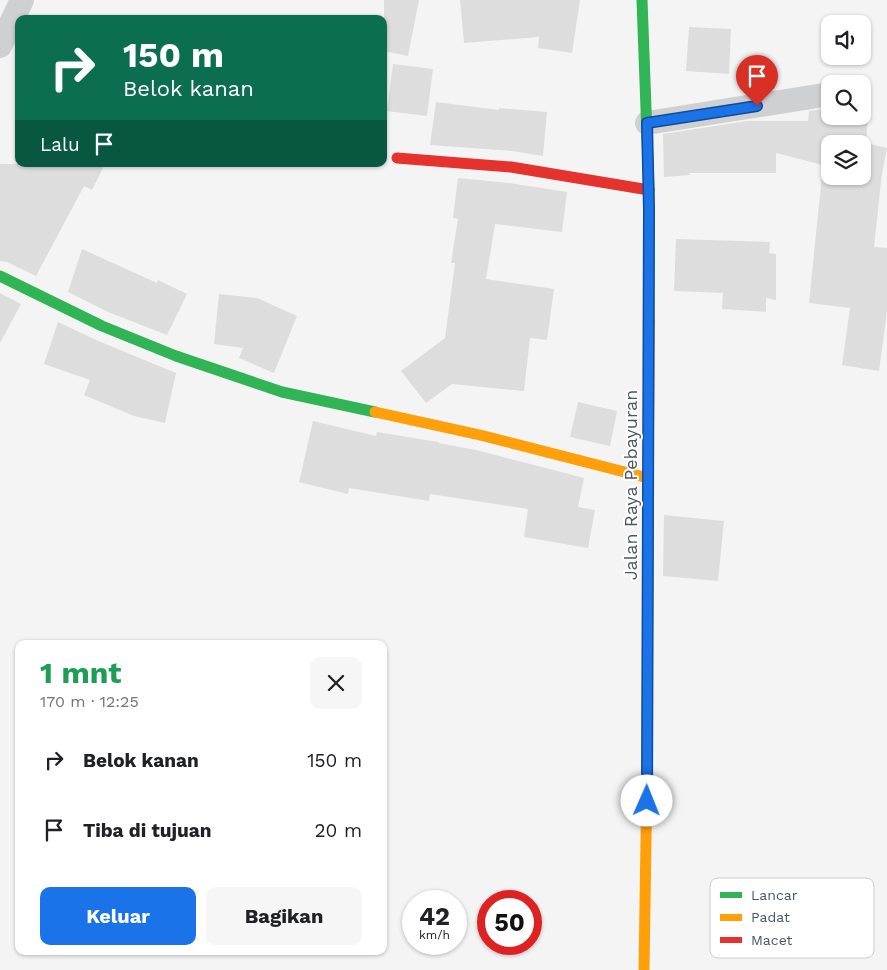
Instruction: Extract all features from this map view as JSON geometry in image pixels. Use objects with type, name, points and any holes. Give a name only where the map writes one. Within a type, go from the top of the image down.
[{"type":"main road","name":"Jalan Raya Pebayuran","points":[[642,0],[649,190],[644,970]]},
{"type":"main road","points":[[396,158],[511,167],[649,190]]},
{"type":"main road","points":[[0,276],[102,326],[176,356],[282,392],[480,435],[648,478]]},
{"type":"street","points":[[0,46],[22,0]]},
{"type":"street","points":[[647,123],[821,95]]},
{"type":"building","points":[[384,0],[419,0],[408,56],[387,52],[387,15],[384,15]]},
{"type":"building","points":[[460,0],[580,0],[572,53],[538,48],[539,37],[464,43]]},
{"type":"building","points":[[689,27],[731,29],[729,74],[686,71]]},
{"type":"building","points":[[393,64],[433,69],[427,116],[387,111]]},
{"type":"building","points":[[436,102],[499,110],[499,108],[547,112],[543,156],[512,151],[430,145]]},
{"type":"building","points":[[821,109],[821,125],[867,125],[867,135],[821,135],[821,164],[776,153],[776,173],[689,173],[690,175],[664,177],[663,134],[747,121],[808,121],[809,111]]},
{"type":"building","points":[[871,144],[887,148],[882,173],[874,247],[887,248],[887,311],[879,371],[842,365],[850,308],[809,303],[821,185],[871,185]]},
{"type":"building","points":[[0,164],[15,164],[15,167],[104,167],[92,190],[84,186],[36,276],[7,262],[0,261]]},
{"type":"building","points":[[458,178],[509,183],[567,192],[562,232],[495,224],[486,279],[554,289],[547,340],[530,338],[524,391],[452,384],[426,403],[401,371],[445,338],[455,263],[451,263],[458,219],[453,218]]},
{"type":"building","points":[[676,239],[770,242],[769,253],[776,254],[776,300],[766,298],[766,312],[722,309],[723,293],[674,291]]},
{"type":"building","points":[[82,249],[157,283],[158,280],[187,294],[167,335],[108,312],[68,292]]},
{"type":"building","points":[[0,293],[21,304],[0,343]]},
{"type":"building","points":[[219,294],[257,298],[297,316],[274,373],[239,358],[243,348],[214,344]]},
{"type":"building","points":[[58,322],[176,373],[165,423],[134,416],[84,395],[90,380],[44,364]]},
{"type":"building","points":[[578,402],[617,411],[610,446],[570,437]]},
{"type":"building","points":[[313,421],[376,436],[377,432],[438,442],[584,478],[578,507],[595,510],[588,548],[524,537],[528,509],[430,494],[429,501],[349,488],[348,494],[299,482]]},
{"type":"building","points":[[664,515],[724,521],[718,581],[663,576]]},
{"type":"traffic: fast","points":[[642,0],[649,190],[649,322]]},
{"type":"traffic: fast","points":[[0,276],[102,326],[176,356],[282,392],[375,412]]},
{"type":"traffic: fast","points":[[647,774],[648,538]]},
{"type":"traffic: slow","points":[[375,412],[480,435],[648,478]]},
{"type":"traffic: slow","points":[[644,970],[647,774]]},
{"type":"traffic: jam","points":[[397,158],[511,167],[649,190]]},
{"type":"traffic: jam","points":[[648,538],[649,322]]},
{"type":"route","points":[[647,801],[649,209],[647,123],[757,106]]}]
